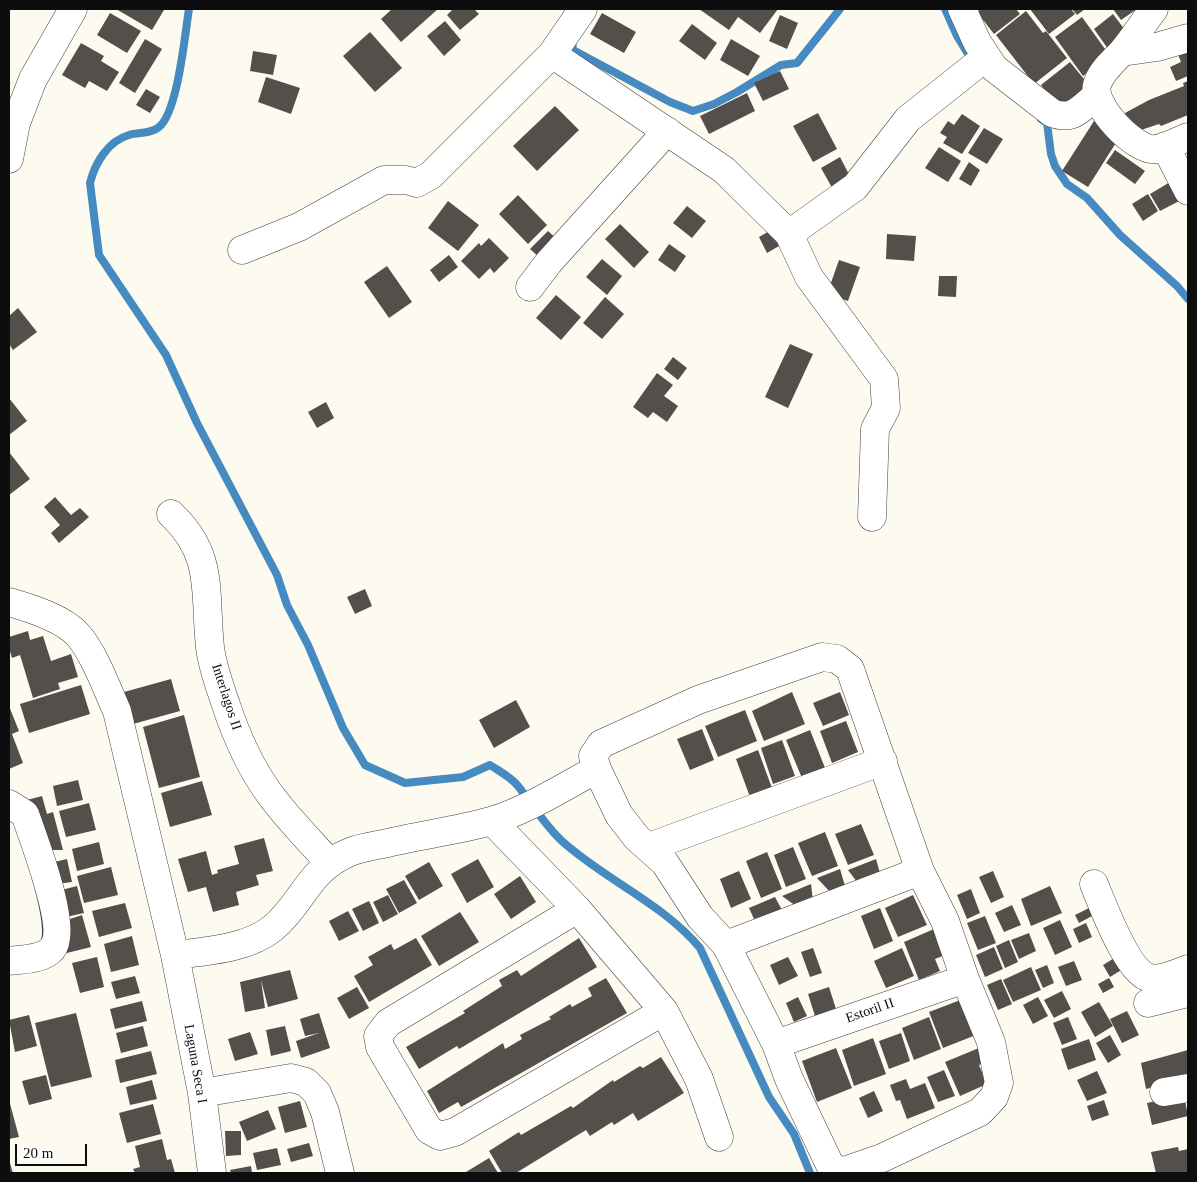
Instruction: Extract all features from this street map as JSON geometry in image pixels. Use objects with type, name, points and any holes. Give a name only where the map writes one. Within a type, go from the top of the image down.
[{"type":"street","points":[[9,159],[16,123],[33,79],[73,9]]},
{"type":"street","points":[[242,250],[299,227],[384,180],[406,180],[417,183],[431,175],[552,54],[583,9]]},
{"type":"street","points":[[962,9],[979,64]]},
{"type":"street","points":[[1154,9],[1122,52],[1104,71],[1097,85],[1096,97],[1107,115],[1128,137],[1140,145],[1156,150],[1177,141],[1188,191]]},
{"type":"street","points":[[1122,52],[1157,47],[1188,38]]},
{"type":"street","points":[[552,54],[724,170],[789,234],[809,277],[884,379],[886,408],[875,429],[872,517]]},
{"type":"street","points":[[979,64],[994,68],[1052,113],[1063,117],[1074,115],[1096,97]]},
{"type":"street","points":[[789,234],[855,187],[908,119],[979,64]]},
{"type":"street","points":[[530,287],[549,262],[667,131]]},
{"type":"street","name":"Interlagos II","points":[[171,514],[186,528],[198,546],[207,591],[210,648],[226,706],[244,750],[269,793],[328,862]]},
{"type":"street","name":"Laguna Seca I","points":[[9,602],[42,611],[78,634],[101,675],[117,712],[175,955],[202,1094],[212,1173]]},
{"type":"street","points":[[822,657],[837,659],[850,669],[883,761],[920,871],[944,921],[991,1042],[998,1083],[994,1097],[980,1112],[882,1158],[841,1172],[830,1165],[776,1044],[726,945],[700,917],[664,863],[637,838],[619,815],[597,769],[593,756],[600,744],[698,700],[822,657]]},
{"type":"street","points":[[649,848],[883,761]]},
{"type":"street","points":[[175,955],[235,946],[272,929],[328,862],[352,851],[503,816],[597,769]]},
{"type":"street","points":[[9,804],[25,814],[52,895],[56,934],[54,947],[43,956],[9,961]]},
{"type":"street","points":[[503,816],[664,1012],[699,1079],[719,1137]]},
{"type":"street","points":[[726,945],[920,871]]},
{"type":"street","points":[[1094,884],[1132,964],[1147,977],[1162,978],[1188,970]]},
{"type":"street","points":[[578,909],[388,1023],[378,1036],[380,1047],[429,1130],[440,1136],[455,1132],[664,1012]]},
{"type":"street","name":"Estoril II","points":[[776,1044],[965,978]]},
{"type":"street","points":[[1148,1003],[1188,994]]},
{"type":"street","points":[[202,1094],[291,1078],[306,1082],[317,1093],[325,1112],[340,1173]]},
{"type":"building","points":[[116,9],[162,9],[164,10],[152,30]]},
{"type":"building","points":[[392,9],[438,9],[401,42],[381,19]]},
{"type":"building","points":[[453,9],[474,9],[479,14],[460,30],[447,15]]},
{"type":"building","points":[[699,9],[778,9],[760,33],[738,17],[729,30]]},
{"type":"building","points":[[981,9],[1016,9],[1020,14],[994,34],[977,12]]},
{"type":"building","points":[[1030,9],[1071,9],[1075,14],[1049,34]]},
{"type":"building","points":[[1072,9],[1085,9],[1077,15]]},
{"type":"building","points":[[1113,9],[1137,9],[1121,20]]},
{"type":"building","points":[[1026,11],[1043,33],[1046,31],[1067,58],[1034,84],[996,35]]},
{"type":"building","points":[[110,13],[141,31],[127,53],[97,35]]},
{"type":"building","points":[[602,13],[636,32],[624,53],[590,34]]},
{"type":"building","points":[[1113,14],[1128,34],[1108,49],[1094,29]]},
{"type":"building","points":[[780,15],[798,23],[787,49],[769,41]]},
{"type":"building","points":[[1082,17],[1110,56],[1083,76],[1055,37]]},
{"type":"building","points":[[445,21],[461,40],[444,56],[427,36]]},
{"type":"building","points":[[692,24],[717,43],[705,60],[679,41]]},
{"type":"building","points":[[370,32],[402,68],[375,92],[343,56]]},
{"type":"building","points":[[145,39],[162,49],[135,93],[119,83]]},
{"type":"building","points":[[731,39],[760,56],[748,76],[720,60]]},
{"type":"building","points":[[1188,41],[1188,76],[1176,81],[1170,67],[1181,62],[1175,47]]},
{"type":"building","points":[[81,43],[104,56],[101,61],[119,72],[107,91],[89,81],[85,88],[62,75]]},
{"type":"building","points":[[253,51],[277,55],[273,75],[250,71]]},
{"type":"building","points":[[1070,62],[1093,90],[1063,113],[1041,85]]},
{"type":"building","points":[[780,71],[789,89],[763,101],[754,83]]},
{"type":"building","points":[[266,77],[300,88],[291,114],[258,102]]},
{"type":"building","points":[[1188,81],[1188,115],[1161,126],[1159,124],[1132,133],[1125,113],[1149,100],[1184,86],[1183,83]]},
{"type":"building","points":[[146,89],[160,97],[150,113],[136,105]]},
{"type":"building","points":[[747,93],[755,111],[709,134],[700,116]]},
{"type":"building","points":[[555,106],[579,130],[537,171],[513,146]]},
{"type":"building","points":[[818,113],[837,149],[813,162],[793,126]]},
{"type":"building","points":[[962,114],[980,126],[962,154],[943,143],[947,137],[940,133],[948,121],[954,125]]},
{"type":"building","points":[[1094,121],[1119,138],[1088,187],[1062,171]]},
{"type":"building","points":[[984,128],[1003,139],[987,164],[968,153]]},
{"type":"building","points":[[939,147],[961,161],[948,182],[925,168]]},
{"type":"building","points":[[1115,150],[1145,171],[1135,184],[1106,163]]},
{"type":"building","points":[[840,157],[854,184],[835,193],[821,168]]},
{"type":"building","points":[[969,162],[980,170],[971,186],[959,179]]},
{"type":"building","points":[[1177,178],[1187,197],[1160,211],[1150,194]]},
{"type":"building","points":[[1148,194],[1158,211],[1143,221],[1132,204]]},
{"type":"building","points":[[518,195],[547,225],[528,244],[499,214]]},
{"type":"building","points":[[448,201],[479,225],[458,251],[428,228]]},
{"type":"building","points":[[687,206],[706,221],[692,238],[673,223]]},
{"type":"building","points":[[620,224],[649,252],[634,268],[605,239]]},
{"type":"building","points":[[778,226],[786,242],[767,253],[759,237]]},
{"type":"building","points":[[548,231],[558,240],[540,258],[530,249]]},
{"type":"building","points":[[887,234],[916,236],[914,261],[886,259]]},
{"type":"building","points":[[489,238],[509,258],[494,273],[490,268],[479,279],[461,261],[479,243],[481,246]]},
{"type":"building","points":[[669,244],[686,256],[675,272],[658,260]]},
{"type":"building","points":[[449,255],[458,267],[439,282],[430,270]]},
{"type":"building","points":[[602,259],[622,276],[607,295],[586,277]]},
{"type":"building","points":[[839,260],[860,267],[848,301],[827,294]]},
{"type":"building","points":[[387,266],[412,302],[389,318],[364,282]]},
{"type":"building","points":[[939,276],[957,276],[956,297],[938,296]]},
{"type":"building","points":[[556,295],[581,317],[561,340],[536,318]]},
{"type":"building","points":[[605,297],[624,314],[602,339],[583,323]]},
{"type":"building","points":[[18,308],[37,332],[13,350],[9,344],[9,316]]},
{"type":"building","points":[[790,344],[813,354],[788,408],[765,397]]},
{"type":"building","points":[[673,357],[687,368],[678,380],[664,369]]},
{"type":"building","points":[[657,373],[673,385],[664,396],[678,406],[667,422],[653,412],[648,418],[633,407]]},
{"type":"building","points":[[9,398],[27,421],[9,435]]},
{"type":"building","points":[[326,402],[334,418],[317,428],[308,412]]},
{"type":"building","points":[[9,452],[30,479],[9,495]]},
{"type":"building","points":[[55,497],[71,515],[80,508],[89,517],[59,543],[51,533],[60,525],[44,507]]},
{"type":"building","points":[[365,589],[372,606],[355,614],[347,597]]},
{"type":"building","points":[[28,631],[30,640],[43,636],[51,661],[71,654],[78,677],[58,683],[60,689],[33,698],[20,655],[12,658],[9,648],[9,637]]},
{"type":"building","points":[[171,679],[180,711],[133,724],[124,692]]},
{"type":"building","points":[[81,685],[90,714],[29,733],[20,704]]},
{"type":"building","points":[[792,692],[805,724],[764,741],[752,711]]},
{"type":"building","points":[[840,692],[849,715],[823,726],[813,703]]},
{"type":"building","points":[[516,700],[530,727],[494,748],[479,720]]},
{"type":"building","points":[[9,706],[19,731],[12,734],[23,763],[9,769]]},
{"type":"building","points":[[745,710],[757,741],[718,757],[705,726]]},
{"type":"building","points":[[184,715],[200,777],[159,788],[143,727]]},
{"type":"building","points":[[846,721],[858,752],[832,763],[820,731]]},
{"type":"building","points":[[702,729],[714,760],[690,770],[677,739]]},
{"type":"building","points":[[810,730],[825,768],[802,778],[786,740]]},
{"type":"building","points":[[782,740],[795,776],[773,784],[761,748]]},
{"type":"building","points":[[758,750],[772,788],[750,797],[736,759]]},
{"type":"building","points":[[78,780],[83,800],[57,806],[53,786]]},
{"type":"building","points":[[202,781],[212,815],[170,827],[161,793]]},
{"type":"building","points":[[42,796],[47,814],[53,812],[63,850],[43,850],[27,800]]},
{"type":"building","points":[[89,803],[96,830],[66,837],[59,811]]},
{"type":"building","points":[[861,824],[874,855],[848,865],[835,834]]},
{"type":"building","points":[[825,832],[838,866],[812,876],[798,843]]},
{"type":"building","points":[[264,838],[273,871],[256,875],[259,885],[236,892],[239,905],[213,912],[206,887],[188,892],[178,859],[206,851],[212,875],[218,873],[217,870],[239,864],[234,846]]},
{"type":"building","points":[[99,842],[104,864],[77,871],[72,849]]},
{"type":"building","points":[[793,847],[806,879],[786,887],[774,855]]},
{"type":"building","points":[[767,852],[782,889],[761,898],[746,861]]},
{"type":"building","points":[[67,859],[72,882],[50,885],[46,864]]},
{"type":"building","points":[[478,859],[494,887],[467,903],[451,874]]},
{"type":"building","points":[[876,859],[880,873],[860,886],[848,870]]},
{"type":"building","points":[[429,862],[443,886],[419,900],[405,876]]},
{"type":"building","points":[[111,867],[118,895],[84,903],[77,876]]},
{"type":"building","points":[[840,869],[845,886],[831,893],[817,878]]},
{"type":"building","points":[[739,871],[751,899],[731,908],[720,879]]},
{"type":"building","points":[[993,871],[1004,897],[991,903],[979,877]]},
{"type":"building","points":[[520,876],[536,902],[511,919],[494,894]]},
{"type":"building","points":[[404,880],[417,903],[399,913],[386,889]]},
{"type":"building","points":[[811,884],[813,901],[796,906],[782,896]]},
{"type":"building","points":[[77,886],[84,913],[57,919],[54,892]]},
{"type":"building","points":[[1050,886],[1062,913],[1031,926],[1021,899]]},
{"type":"building","points":[[971,889],[980,913],[967,919],[957,895]]},
{"type":"building","points":[[388,895],[398,914],[383,922],[373,902]]},
{"type":"building","points":[[913,895],[927,925],[898,937],[885,908]]},
{"type":"building","points":[[775,897],[782,910],[754,919],[749,908]]},
{"type":"building","points":[[369,901],[379,923],[363,931],[352,909]]},
{"type":"building","points":[[125,903],[132,928],[99,937],[92,911]]},
{"type":"building","points":[[1012,905],[1021,925],[1004,932],[995,913]]},
{"type":"building","points":[[1091,907],[1094,915],[1079,923],[1075,915]]},
{"type":"building","points":[[880,908],[893,941],[874,949],[861,916]]},
{"type":"building","points":[[348,911],[359,931],[339,941],[329,921]]},
{"type":"building","points":[[460,912],[479,942],[439,966],[421,936]]},
{"type":"building","points":[[82,915],[91,947],[63,954],[58,923]]},
{"type":"building","points":[[985,916],[996,943],[978,950],[967,923]]},
{"type":"building","points":[[1060,920],[1072,947],[1055,955],[1043,928]]},
{"type":"building","points":[[1086,923],[1092,937],[1079,943],[1073,929]]},
{"type":"building","points":[[934,929],[945,955],[935,959],[940,971],[919,980],[904,942]]},
{"type":"building","points":[[1029,933],[1036,951],[1019,959],[1011,940]]},
{"type":"building","points":[[132,936],[139,965],[111,972],[104,944]]},
{"type":"building","points":[[416,938],[432,965],[369,1002],[354,976],[373,965],[368,957],[391,944],[394,950]]},
{"type":"building","points":[[579,938],[597,967],[459,1049],[457,1046],[419,1069],[406,1047],[465,1013],[463,1011],[502,986],[499,980],[517,970],[521,976]]},
{"type":"building","points":[[1009,940],[1018,962],[1005,968],[996,946]]},
{"type":"building","points":[[994,947],[1003,969],[985,977],[976,955]]},
{"type":"building","points":[[813,948],[822,973],[810,977],[801,952]]},
{"type":"building","points":[[902,948],[914,976],[886,988],[874,961]]},
{"type":"building","points":[[97,957],[104,987],[80,993],[72,963]]},
{"type":"building","points":[[788,957],[798,976],[779,985],[770,965]]},
{"type":"building","points":[[1116,957],[1123,969],[1110,977],[1103,965]]},
{"type":"building","points":[[1074,961],[1082,980],[1066,986],[1058,967]]},
{"type":"building","points":[[1047,965],[1054,983],[1043,988],[1035,970]]},
{"type":"building","points":[[1031,967],[1041,990],[1013,1002],[1003,980]]},
{"type":"building","points":[[290,970],[298,999],[268,1007],[261,980],[265,1008],[245,1012],[240,982]]},
{"type":"building","points":[[135,976],[140,993],[116,999],[111,982]]},
{"type":"building","points":[[606,978],[627,1013],[461,1107],[458,1102],[439,1113],[427,1091],[503,1043],[505,1049],[522,1039],[520,1035],[551,1019],[549,1017],[570,1004],[572,1007],[592,996],[588,988]]},
{"type":"building","points":[[1109,978],[1114,987],[1103,993],[1098,984]]},
{"type":"building","points":[[1001,979],[1012,1004],[998,1010],[987,985]]},
{"type":"building","points":[[357,987],[369,1008],[349,1019],[337,998]]},
{"type":"building","points":[[829,987],[836,1009],[815,1016],[808,994]]},
{"type":"building","points":[[1062,991],[1071,1009],[1054,1018],[1044,1000]]},
{"type":"building","points":[[798,997],[807,1016],[794,1022],[786,1003]]},
{"type":"building","points":[[1038,997],[1048,1016],[1033,1024],[1023,1005]]},
{"type":"building","points":[[963,999],[976,1035],[943,1048],[929,1012]]},
{"type":"building","points":[[142,1001],[147,1021],[115,1029],[110,1009]]},
{"type":"building","points":[[1099,1002],[1113,1026],[1095,1037],[1081,1012]]},
{"type":"building","points":[[1127,1011],[1139,1035],[1122,1043],[1110,1019]]},
{"type":"building","points":[[76,1013],[92,1077],[51,1087],[35,1023]]},
{"type":"building","points":[[319,1013],[330,1048],[301,1058],[296,1041],[319,1033],[305,1036],[300,1019]]},
{"type":"building","points":[[29,1015],[37,1046],[15,1052],[9,1020]]},
{"type":"building","points":[[929,1017],[941,1049],[914,1060],[902,1028]]},
{"type":"building","points":[[1068,1017],[1077,1039],[1062,1045],[1053,1023]]},
{"type":"building","points":[[143,1026],[148,1046],[121,1053],[116,1033]]},
{"type":"building","points":[[285,1026],[291,1051],[271,1056],[266,1030]]},
{"type":"building","points":[[250,1032],[258,1054],[235,1061],[228,1039]]},
{"type":"building","points":[[901,1033],[910,1061],[889,1069],[879,1041]]},
{"type":"building","points":[[1110,1035],[1121,1055],[1108,1063],[1096,1043]]},
{"type":"building","points":[[873,1038],[886,1074],[854,1086],[842,1050]]},
{"type":"building","points":[[1089,1039],[1096,1060],[1068,1070],[1061,1049]]},
{"type":"building","points":[[836,1048],[852,1088],[817,1102],[802,1061]]},
{"type":"building","points":[[979,1048],[985,1062],[979,1065],[987,1084],[960,1096],[945,1062]]},
{"type":"building","points":[[1188,1050],[1188,1079],[1146,1089],[1141,1063]]},
{"type":"building","points":[[151,1051],[157,1074],[120,1083],[115,1060]]},
{"type":"building","points":[[661,1057],[684,1093],[638,1121],[633,1113],[614,1125],[612,1122],[590,1136],[586,1130],[516,1173],[502,1173],[489,1151],[519,1132],[521,1135],[571,1106],[573,1108],[613,1080],[614,1082],[640,1066],[643,1068]]},
{"type":"building","points":[[944,1070],[955,1096],[938,1102],[927,1077]]},
{"type":"building","points":[[1097,1071],[1107,1093],[1087,1101],[1077,1080]]},
{"type":"building","points":[[46,1075],[52,1099],[29,1105],[22,1081]]},
{"type":"building","points":[[906,1079],[910,1089],[925,1083],[935,1108],[907,1119],[900,1100],[896,1101],[890,1085]]},
{"type":"building","points":[[152,1080],[157,1099],[130,1105],[126,1087]]},
{"type":"building","points":[[1183,1090],[1188,1116],[1152,1125],[1147,1103],[1165,1099]]},
{"type":"building","points":[[874,1091],[883,1111],[868,1118],[859,1098]]},
{"type":"building","points":[[9,1100],[19,1137],[9,1139]]},
{"type":"building","points":[[1104,1100],[1109,1115],[1092,1121],[1087,1106]]},
{"type":"building","points":[[300,1101],[307,1127],[285,1133],[278,1107]]},
{"type":"building","points":[[153,1104],[161,1134],[127,1143],[119,1113]]},
{"type":"building","points":[[268,1110],[276,1129],[247,1141],[239,1122]]},
{"type":"building","points":[[225,1131],[241,1131],[241,1155],[226,1156]]},
{"type":"building","points":[[162,1139],[167,1160],[171,1159],[175,1173],[135,1173],[133,1169],[140,1167],[135,1146]]},
{"type":"building","points":[[309,1143],[313,1156],[291,1162],[287,1149]]},
{"type":"building","points":[[1178,1147],[1179,1151],[1188,1149],[1188,1173],[1156,1173],[1151,1152]]},
{"type":"building","points":[[277,1148],[281,1165],[257,1170],[253,1153]]},
{"type":"building","points":[[489,1158],[498,1173],[466,1172]]},
{"type":"building","points":[[9,1160],[13,1173],[9,1173]]},
{"type":"building","points":[[251,1166],[252,1173],[231,1173],[230,1170]]},
{"type":"waterway","points":[[189,9],[180,71],[166,119],[156,129],[129,135],[115,142],[99,161],[92,175],[90,183],[99,255],[166,355],[197,423],[277,575],[287,605],[308,645],[343,728],[365,765],[405,783],[463,777],[490,765],[515,783],[563,842],[598,869],[652,905],[685,932],[700,948],[769,1097],[794,1134],[810,1173]]},
{"type":"waterway","points":[[572,40],[573,50],[670,102],[693,111],[714,104],[737,92],[781,65],[797,63],[840,9]]},
{"type":"waterway","points":[[945,9],[957,36],[973,62]]},
{"type":"waterway","points":[[1041,119],[1047,123],[1051,154],[1055,166],[1067,184],[1087,198],[1120,235],[1177,286],[1188,299]]}]
